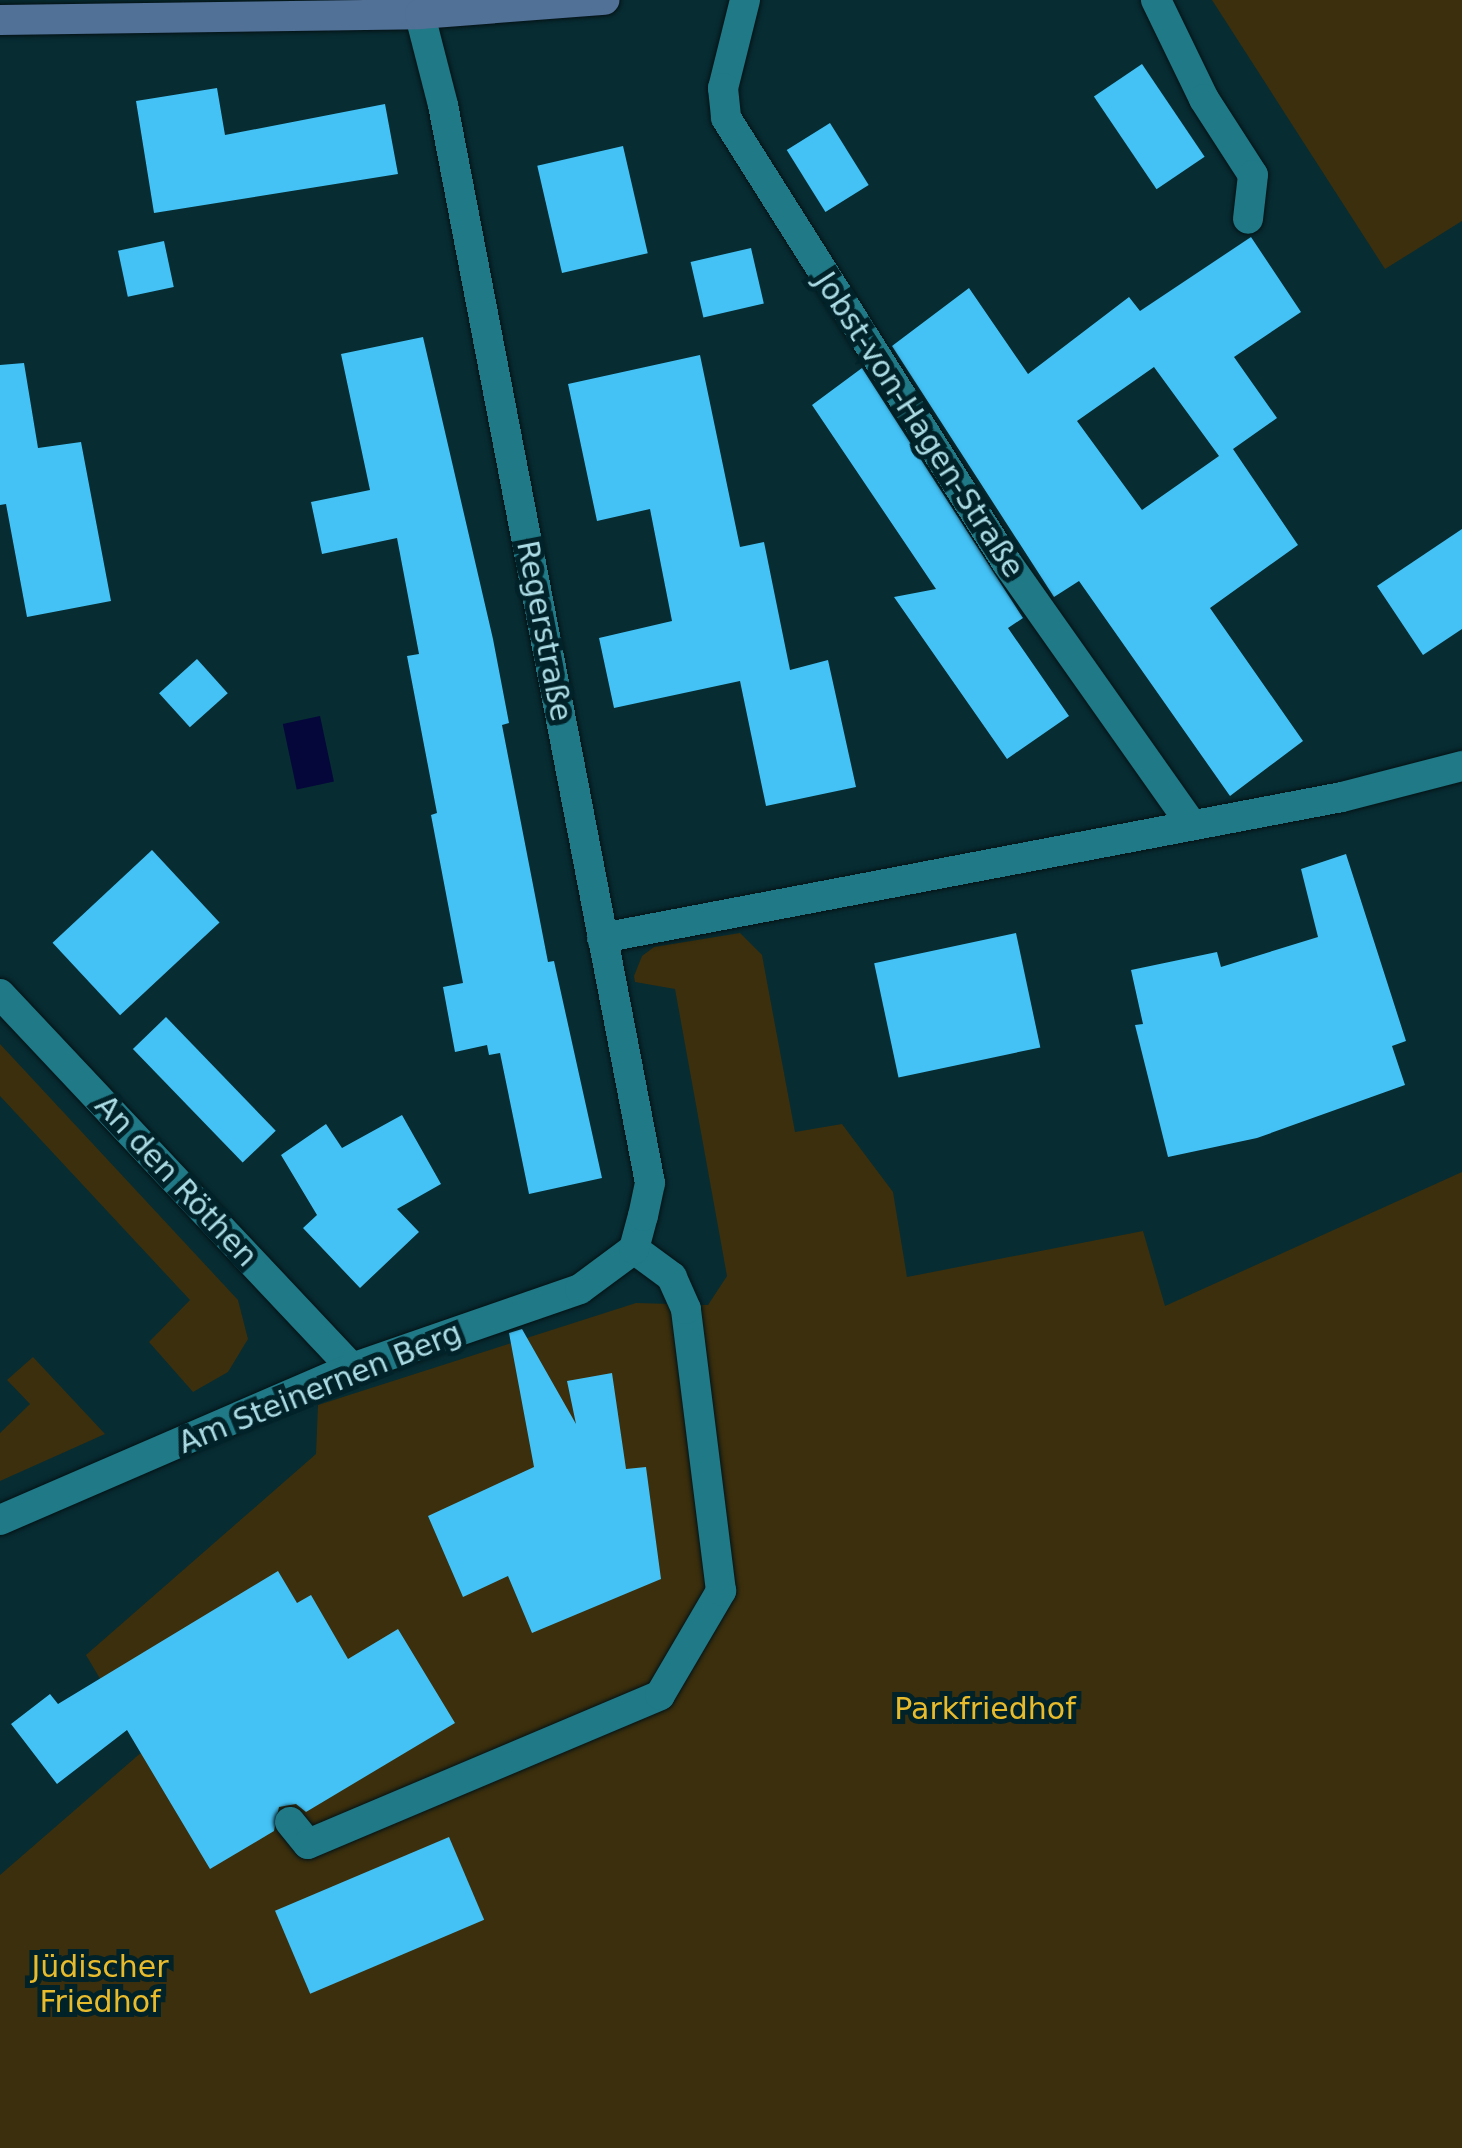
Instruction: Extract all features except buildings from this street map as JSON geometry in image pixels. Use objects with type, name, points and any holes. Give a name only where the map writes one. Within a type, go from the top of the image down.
[{"type":"main road","points":[[0,20],[604,0]]},
{"type":"street","name":"Jobst-von-Hagen-Straße","points":[[745,0],[722,88],[726,118],[1008,563],[1192,824]]},
{"type":"street","points":[[1156,0],[1204,99],[1253,174],[1248,218]]},
{"type":"street","name":"Regerstraße","points":[[418,7],[443,105],[650,1182],[634,1249]]},
{"type":"street","points":[[602,938],[1192,824],[1462,766]]},
{"type":"street","name":"An den Röthen","points":[[0,994],[352,1368]]},
{"type":"street","points":[[290,1822],[308,1844],[660,1695],[721,1591],[686,1309],[672,1277],[634,1249]]},
{"type":"street","name":"Am Steinernen Berg","points":[[0,1520],[352,1368],[580,1289],[634,1249]]},
{"type":"green space","points":[[1212,0],[1462,0],[1462,221],[1385,269]]},
{"type":"green space","name":"Parkfriedhof","points":[[740,933],[762,955],[795,1132],[842,1124],[893,1192],[907,1277],[1143,1231],[1165,1306],[1462,1172],[1462,2148],[0,2148],[0,1875],[143,1751],[86,1655],[316,1454],[318,1405],[636,1303],[708,1305],[727,1276],[675,989],[635,982],[634,976],[642,956],[654,947]]},
{"type":"green space","points":[[0,1044],[238,1300],[248,1339],[228,1372],[193,1392],[149,1342],[190,1300],[0,1096]]},
{"type":"green space","points":[[33,1357],[105,1434],[0,1481],[0,1433],[30,1404],[7,1380]]},
{"type":"shaded area","points":[[320,716],[334,782],[297,789],[283,724]]},
{"type":"park label","name":"Jüdischer Friedhof","points":[[100,1984]]}]
